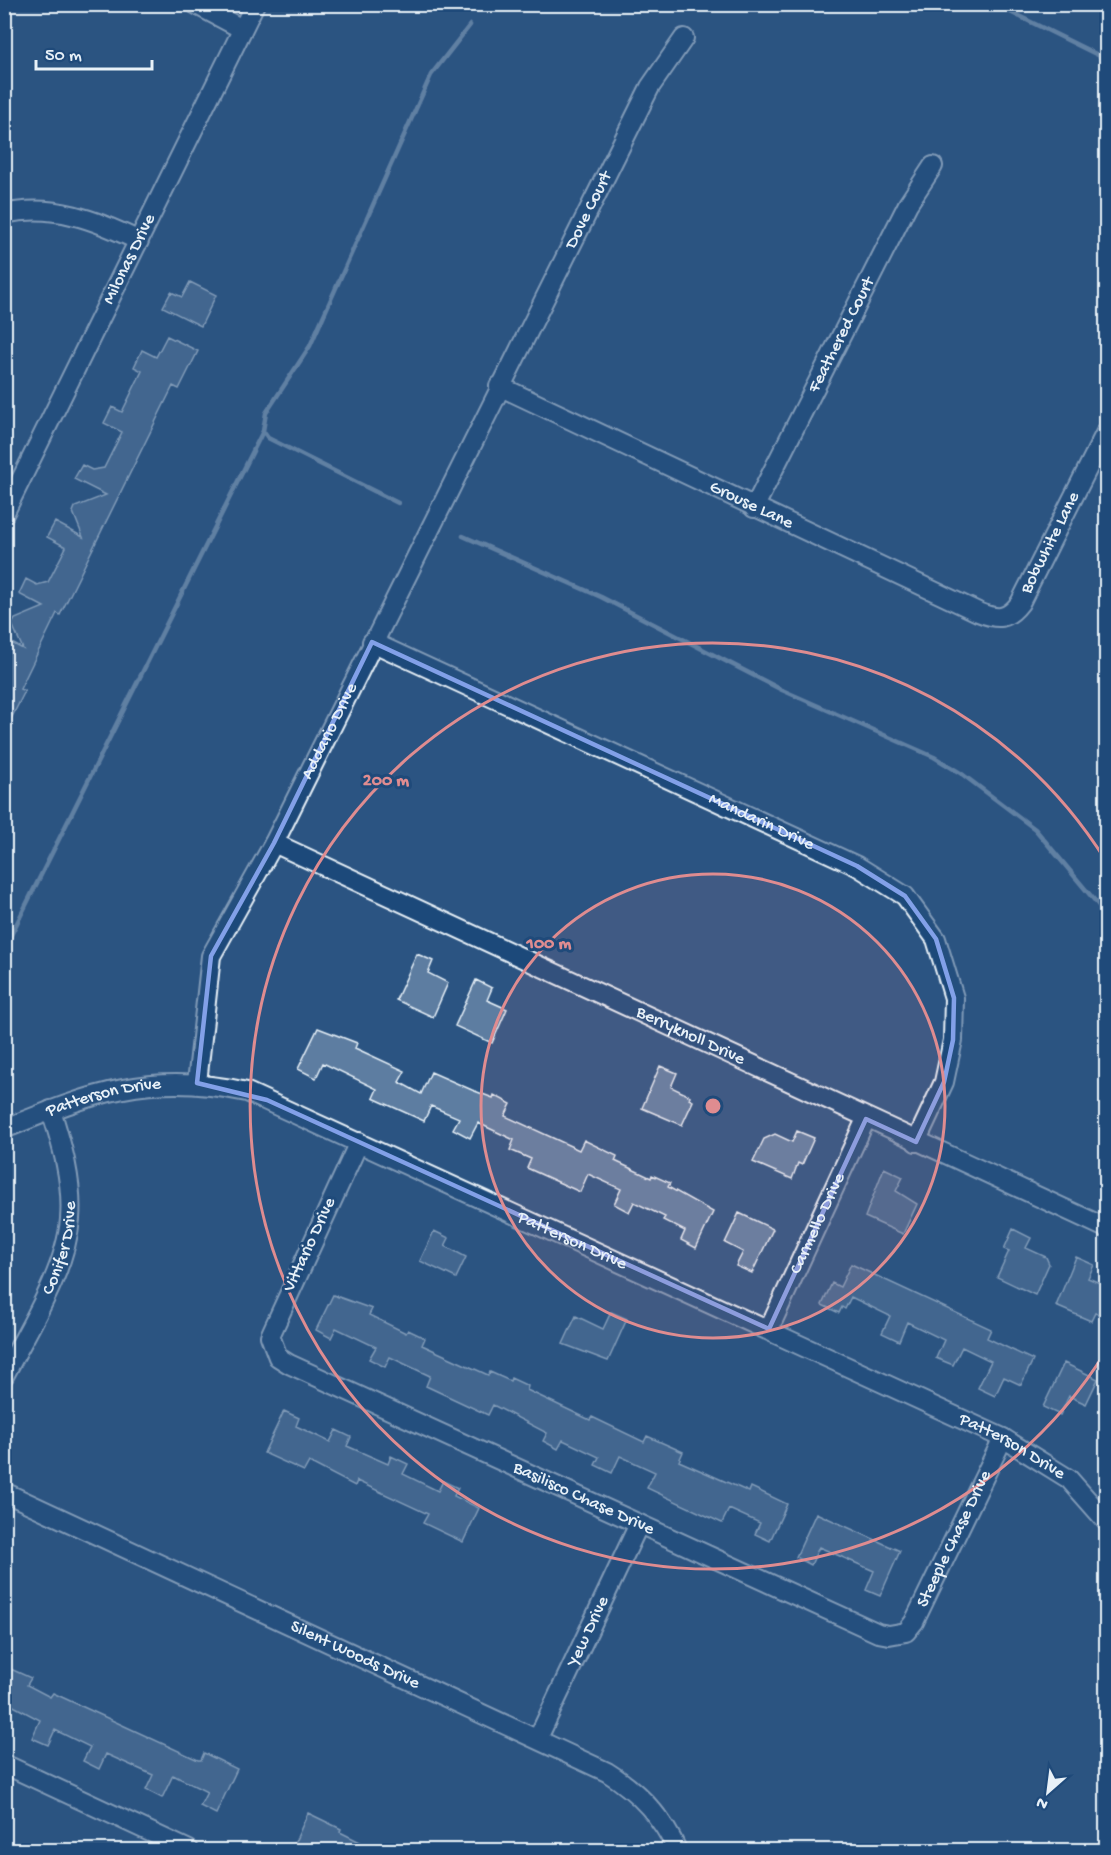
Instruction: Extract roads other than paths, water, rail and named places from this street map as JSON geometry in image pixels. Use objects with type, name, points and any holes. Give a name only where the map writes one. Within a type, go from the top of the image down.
[{"type":"street","points":[[195,4],[242,29]]},
{"type":"street","name":"Milonas Drive","points":[[4,514],[255,4]]},
{"type":"street","name":"Dove Court","points":[[500,386],[650,87],[684,38]]},
{"type":"street","name":"Feathered Court","points":[[754,508],[908,204],[933,166]]},
{"type":"street","points":[[4,213],[23,210],[63,212],[101,222],[139,241]]},
{"type":"street","name":"Grouse Lane","points":[[500,386],[978,612],[998,619],[1005,618]]},
{"type":"street","name":"Addario Drive","points":[[197,1083],[211,956],[274,843],[500,386]]},
{"type":"street","name":"Bobwhite Lane","points":[[1005,618],[1020,603],[1107,432]]},
{"type":"street","name":"Mandarin Drive","points":[[372,642],[857,866],[905,896],[936,939],[954,998],[953,1040],[944,1082],[916,1142]]},
{"type":"street","name":"Berryknoll Drive","points":[[274,843],[866,1119],[1107,1228]]},
{"type":"street","name":"Patterson Drive","points":[[4,1129],[51,1110],[122,1088],[159,1083],[197,1083],[257,1096],[1003,1438],[1068,1479],[1107,1521]]},
{"type":"street","name":"Conifer Drive","points":[[4,1376],[59,1266],[67,1243],[71,1218],[70,1191],[62,1146],[51,1110]]},
{"type":"street","name":"Carmello Drive","points":[[769,1329],[866,1119]]},
{"type":"street","name":"Vittario Drive","points":[[273,1350],[270,1336],[276,1320],[359,1142]]},
{"type":"street","name":"Basilisco Chase Drive","points":[[273,1350],[289,1364],[878,1633],[900,1635]]},
{"type":"street","name":"Steeple Chase Drive","points":[[900,1635],[906,1632],[914,1622],[1003,1438]]},
{"type":"street","name":"Silent Woods Drive","points":[[4,1492],[607,1772],[634,1790],[654,1810],[677,1851]]},
{"type":"street","name":"Yew Drive","points":[[538,1738],[639,1524]]},
{"type":"street","points":[[4,1764],[189,1851]]},
{"type":"waterway","points":[[994,4],[1106,59]]},
{"type":"waterway","points":[[398,503],[268,438],[263,431],[266,413],[310,346],[431,75],[470,25]]},
{"type":"waterway","points":[[4,949],[263,431]]},
{"type":"waterway","points":[[463,536],[601,597],[782,690],[934,757],[962,774],[1035,829],[1106,914]]}]
